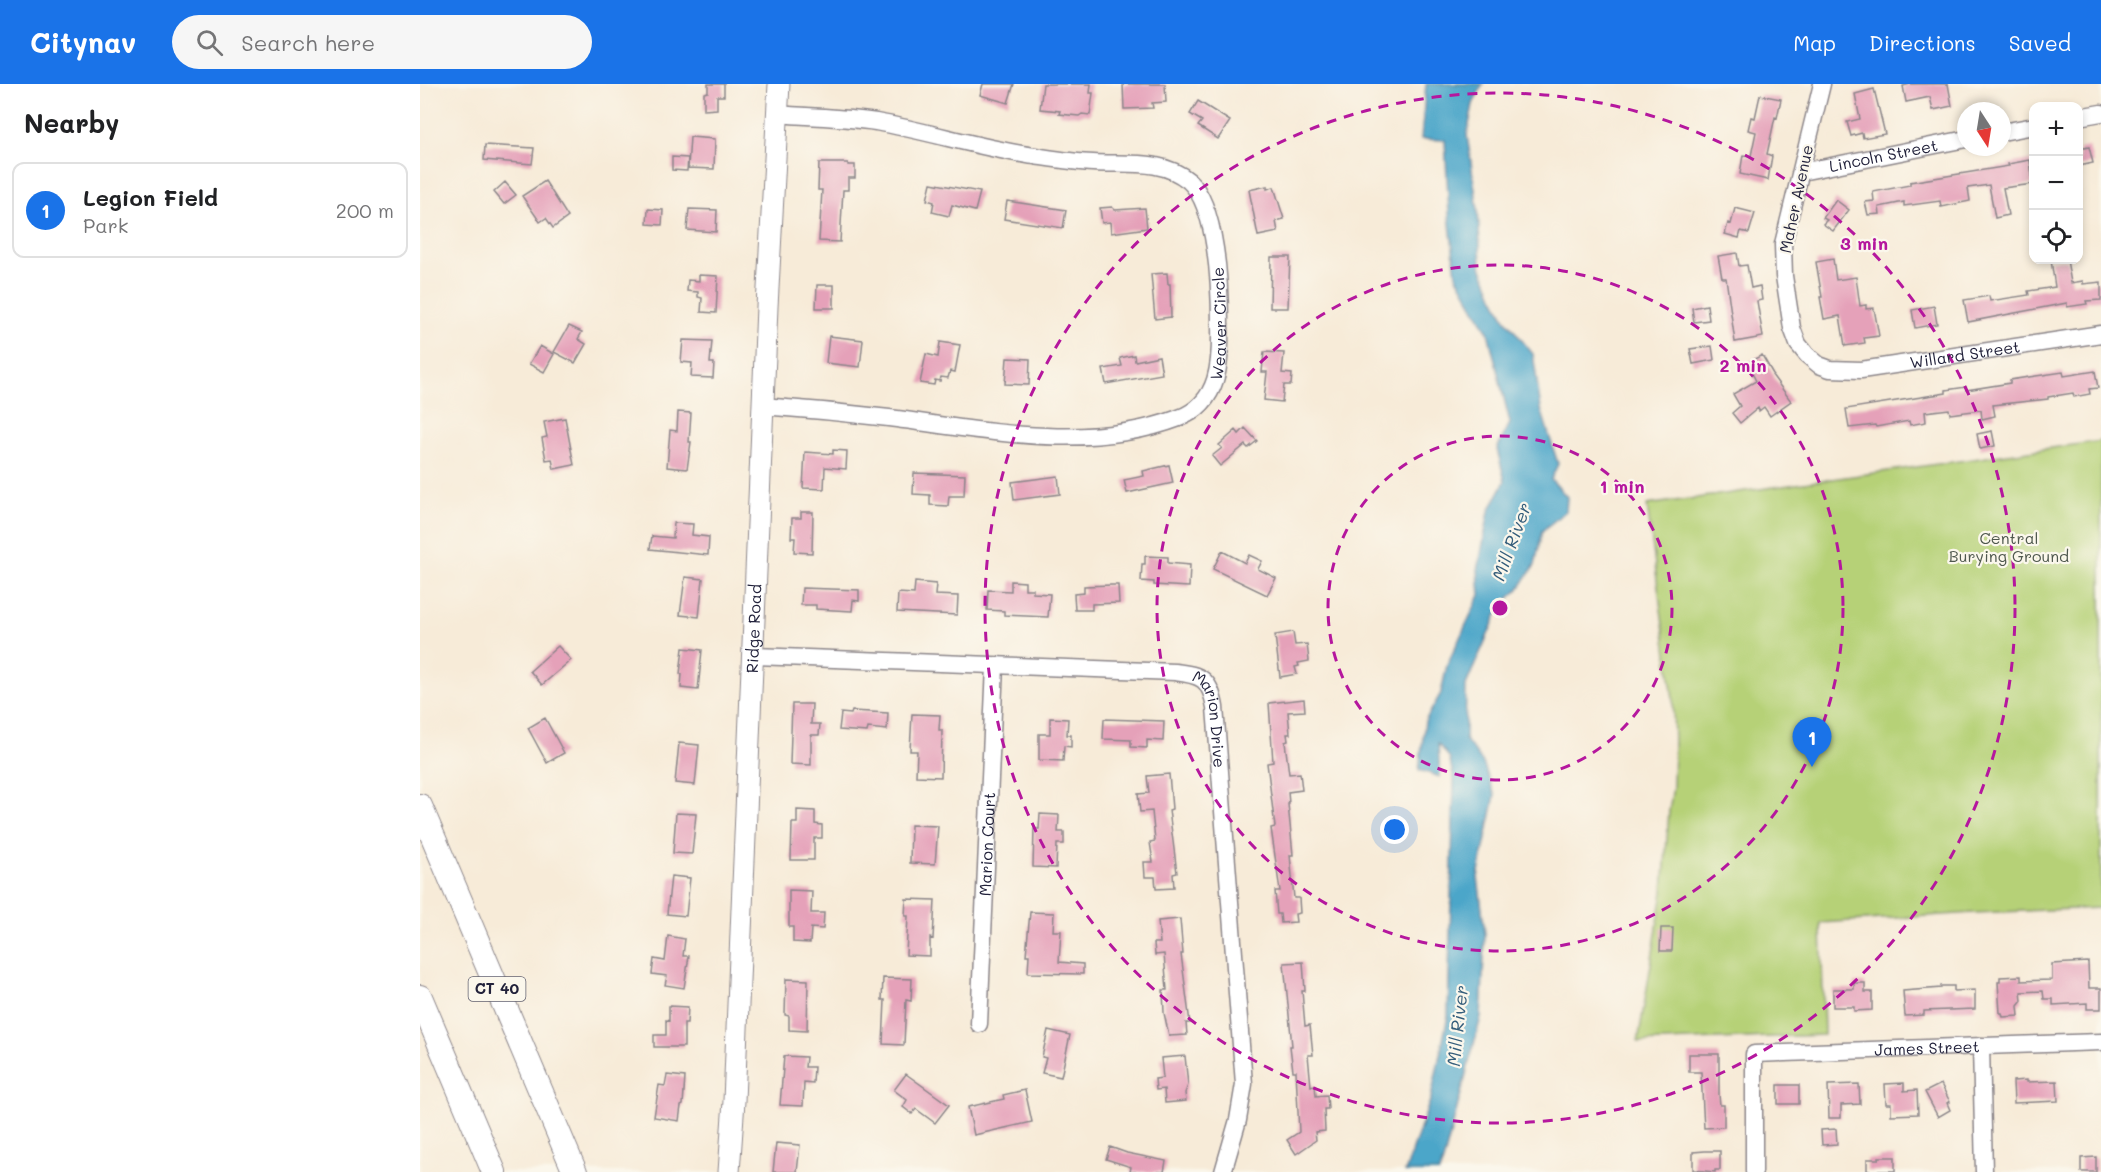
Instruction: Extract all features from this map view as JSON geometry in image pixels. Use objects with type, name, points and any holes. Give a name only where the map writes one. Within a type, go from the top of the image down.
[{"type":"highway","name":"CT 40","points":[[420,806],[575,1172]]},
{"type":"highway","points":[[420,997],[494,1172]]},
{"type":"main road","name":"Ridge Road","points":[[729,1172],[736,1059],[762,406],[779,84]]},
{"type":"street","name":"Maher Avenue","points":[[1822,84],[1783,244],[1784,276],[1792,328],[1798,344],[1810,358],[1830,369]]},
{"type":"street","points":[[2083,116],[2101,113]]},
{"type":"street","name":"Weaver Circle","points":[[762,406],[830,411],[959,428],[1045,435],[1097,435],[1158,425],[1183,417],[1200,406],[1211,392],[1217,376],[1221,351],[1220,303],[1210,225],[1202,201],[1191,183],[1175,172],[1155,165],[1073,162],[1023,154],[878,123],[777,114]]},
{"type":"street","points":[[2011,130],[2029,127]]},
{"type":"street","name":"Lincoln Street","points":[[1801,172],[1957,141]]},
{"type":"street","name":"Willard Street","points":[[1830,369],[1845,371],[1877,368],[2101,334]]},
{"type":"street","name":"Marion Drive","points":[[753,656],[1175,672],[1195,674],[1209,685],[1215,707],[1244,1084],[1238,1120],[1222,1172]]},
{"type":"street","name":"Marion Court","points":[[979,1023],[994,666]]},
{"type":"street","name":"James Street","points":[[1754,1172],[1754,1054],[2101,1042]]},
{"type":"street","points":[[1981,1046],[1984,1172]]},
{"type":"green space","name":"Central Burying Ground","points":[[2101,441],[2101,908],[1973,913],[1821,923],[1824,1035],[1638,1042],[1663,892],[1673,787],[1674,748],[1673,699],[1647,505]]},
{"type":"water","name":"Mill River","points":[[1426,84],[1483,84],[1473,104],[1467,135],[1478,210],[1481,266],[1505,319],[1533,354],[1541,409],[1558,464],[1551,479],[1567,497],[1566,511],[1542,531],[1535,565],[1518,590],[1501,605],[1466,685],[1465,739],[1483,763],[1495,795],[1478,877],[1485,934],[1481,1017],[1439,1172],[1405,1172],[1431,1098],[1448,1016],[1454,779],[1449,757],[1438,744],[1440,777],[1419,770],[1425,721],[1441,693],[1447,665],[1480,595],[1478,570],[1489,511],[1505,481],[1497,449],[1510,423],[1488,332],[1456,275],[1449,215],[1445,140],[1421,139]]},
{"type":"building","points":[[708,84],[724,84],[724,96],[717,96],[717,109],[704,110],[704,93],[708,92]]},
{"type":"building","points":[[983,84],[1014,84],[1008,103],[980,95]]},
{"type":"building","points":[[1043,84],[1091,84],[1090,93],[1093,93],[1090,115],[1059,114],[1060,111],[1040,109]]},
{"type":"building","points":[[1123,84],[1165,84],[1166,102],[1152,103],[1153,108],[1124,109]]},
{"type":"building","points":[[1948,84],[1952,106],[1933,110],[1930,97],[1906,102],[1903,86]]},
{"type":"building","points":[[1874,89],[1885,134],[1863,138],[1862,133],[1851,136],[1847,122],[1860,119],[1855,94]]},
{"type":"building","points":[[1760,95],[1781,99],[1767,154],[1772,156],[1768,180],[1740,174],[1743,155],[1751,156],[1756,132],[1748,130],[1751,117],[1755,118]]},
{"type":"building","points":[[1198,101],[1230,121],[1218,139],[1198,126],[1202,121],[1190,114]]},
{"type":"building","points":[[690,137],[715,139],[714,169],[688,168]]},
{"type":"building","points":[[485,145],[534,148],[532,164],[484,160]]},
{"type":"building","points":[[2089,147],[2093,163],[2083,165],[2083,148]]},
{"type":"building","points":[[672,157],[688,158],[687,171],[672,170]]},
{"type":"building","points":[[2029,160],[2029,185],[2003,188],[2008,215],[1995,218],[1989,185],[1968,188],[1970,201],[1941,207],[1940,201],[1904,206],[1904,202],[1879,207],[1880,214],[1868,215],[1865,202],[1874,201],[1873,192],[1910,185],[1910,182],[2009,166],[2008,164]]},
{"type":"building","points":[[819,163],[855,165],[855,178],[848,178],[848,190],[843,190],[840,242],[819,241],[822,190],[818,190]]},
{"type":"building","points":[[545,181],[568,217],[553,228],[546,218],[540,222],[522,196]]},
{"type":"building","points":[[505,182],[516,195],[504,204],[494,192]]},
{"type":"building","points":[[931,183],[980,192],[975,211],[952,205],[949,216],[932,212],[934,202],[927,200]]},
{"type":"building","points":[[1267,186],[1267,189],[1274,187],[1284,219],[1276,221],[1278,232],[1258,236],[1249,190]]},
{"type":"building","points":[[1836,200],[1849,210],[1833,231],[1823,224],[1827,220],[1823,218]]},
{"type":"building","points":[[1007,201],[1066,210],[1063,228],[1004,219]]},
{"type":"building","points":[[1112,207],[1115,210],[1145,208],[1147,228],[1111,233],[1110,222],[1102,223],[1100,208]]},
{"type":"building","points":[[1735,208],[1755,213],[1749,233],[1741,231],[1739,238],[1725,234],[1728,223],[1731,224]]},
{"type":"building","points":[[648,209],[663,210],[662,225],[647,224]]},
{"type":"building","points":[[689,209],[717,210],[716,232],[687,230]]},
{"type":"building","points":[[1737,253],[1739,266],[1747,265],[1751,288],[1760,286],[1762,300],[1757,301],[1763,337],[1735,342],[1726,278],[1722,278],[1718,256]]},
{"type":"building","points":[[1271,257],[1290,257],[1288,308],[1270,308]]},
{"type":"building","points":[[1833,259],[1836,280],[1856,277],[1860,306],[1866,305],[1866,309],[1874,308],[1879,336],[1864,338],[1865,343],[1845,346],[1840,316],[1824,319],[1816,262]]},
{"type":"building","points":[[2052,264],[2068,264],[2071,283],[2101,282],[2101,300],[2086,301],[2087,304],[2067,307],[2067,303],[1968,322],[1964,300],[1989,296],[1990,301],[2029,295],[2028,291],[2055,287]]},
{"type":"building","points":[[1167,273],[1168,284],[1170,284],[1171,317],[1155,319],[1151,274]]},
{"type":"building","points":[[699,275],[718,276],[716,313],[701,312],[702,298],[698,297],[698,292],[687,291],[688,280],[699,281]]},
{"type":"building","points":[[817,285],[834,285],[834,308],[816,308]]},
{"type":"building","points":[[1707,305],[1709,320],[1694,322],[1692,308]]},
{"type":"building","points":[[1934,306],[1937,324],[1915,328],[1912,310]]},
{"type":"building","points":[[569,326],[582,332],[578,339],[586,344],[575,363],[554,352]]},
{"type":"building","points":[[829,336],[863,340],[860,367],[826,363]]},
{"type":"building","points":[[683,340],[712,341],[710,363],[714,363],[713,378],[691,377],[692,363],[681,362]]},
{"type":"building","points":[[940,342],[960,345],[955,372],[950,371],[948,378],[941,377],[940,381],[935,380],[934,385],[920,383],[926,354],[938,357]]},
{"type":"building","points":[[540,346],[554,354],[544,372],[529,364]]},
{"type":"building","points":[[1712,346],[1714,360],[1693,364],[1690,349]]},
{"type":"building","points":[[1264,352],[1284,353],[1282,373],[1292,374],[1291,385],[1284,385],[1282,402],[1264,400],[1267,372],[1262,372]]},
{"type":"building","points":[[1134,355],[1135,361],[1159,356],[1162,374],[1106,384],[1103,369],[1122,366],[1120,358]]},
{"type":"building","points":[[1762,355],[1772,375],[1791,401],[1770,416],[1764,407],[1759,411],[1758,408],[1740,423],[1732,413],[1740,406],[1733,394],[1756,381],[1747,363]]},
{"type":"building","points":[[1007,358],[1030,359],[1029,385],[1005,384]]},
{"type":"building","points":[[2095,371],[2098,388],[2089,389],[2090,394],[2074,397],[2073,393],[2048,397],[2048,399],[1993,405],[1995,416],[1982,419],[1981,410],[1950,414],[1949,409],[1925,412],[1926,422],[1910,425],[1909,421],[1876,427],[1875,425],[1849,428],[1846,409],[1946,393],[1946,390],[1966,387],[1966,390],[2010,383],[2010,380],[2029,377],[2063,372],[2064,376]]},
{"type":"building","points":[[678,412],[691,413],[689,442],[691,442],[687,469],[667,467],[670,430],[677,431]]},
{"type":"building","points":[[565,418],[574,465],[554,469],[552,459],[546,460],[542,438],[547,437],[544,422]]},
{"type":"building","points":[[1245,428],[1257,441],[1248,448],[1245,445],[1220,466],[1212,456],[1222,448],[1219,445],[1236,430],[1239,434]]},
{"type":"building","points":[[1992,431],[1995,446],[1980,449],[1977,434]]},
{"type":"building","points":[[833,450],[847,451],[846,469],[825,467],[824,489],[803,488],[805,452],[833,454]]},
{"type":"building","points":[[1169,465],[1173,483],[1127,493],[1124,480],[1144,476],[1143,471]]},
{"type":"building","points":[[914,473],[965,475],[964,496],[949,496],[948,506],[930,505],[930,495],[913,494]]},
{"type":"building","points":[[1058,476],[1060,494],[1014,500],[1012,482]]},
{"type":"building","points":[[801,512],[813,512],[812,553],[794,552],[795,538],[791,538],[792,518],[801,518]]},
{"type":"building","points":[[674,523],[693,524],[692,535],[709,537],[708,555],[650,549],[652,536],[673,538]]},
{"type":"building","points":[[1222,551],[1245,563],[1249,555],[1262,561],[1258,569],[1276,578],[1267,595],[1213,569]]},
{"type":"building","points":[[1145,556],[1168,557],[1168,563],[1190,565],[1189,587],[1154,585],[1154,582],[1141,581]]},
{"type":"building","points":[[685,577],[703,579],[699,617],[680,615]]},
{"type":"building","points":[[1011,581],[1025,582],[1025,589],[1033,589],[1033,593],[1050,594],[1048,617],[1004,615],[1004,611],[987,610],[988,590],[1011,591]]},
{"type":"building","points":[[915,582],[936,584],[935,595],[958,596],[957,615],[897,612],[898,593],[914,594]]},
{"type":"building","points":[[1118,585],[1119,603],[1092,604],[1092,610],[1075,610],[1074,594],[1084,593],[1084,586]]},
{"type":"building","points":[[802,588],[859,590],[859,601],[853,600],[852,611],[816,609],[816,605],[801,605]]},
{"type":"building","points":[[1293,632],[1295,645],[1307,644],[1309,661],[1298,663],[1299,666],[1295,667],[1297,674],[1280,677],[1275,635]]},
{"type":"building","points":[[558,646],[571,660],[542,685],[530,671]]},
{"type":"building","points":[[683,648],[702,650],[698,690],[681,688]]},
{"type":"building","points":[[1304,699],[1305,711],[1288,712],[1290,734],[1287,734],[1288,741],[1285,742],[1289,774],[1300,773],[1302,790],[1288,792],[1294,898],[1299,898],[1300,913],[1295,914],[1296,922],[1281,923],[1280,914],[1277,914],[1275,891],[1280,891],[1271,828],[1275,827],[1267,763],[1273,762],[1269,703]]},
{"type":"building","points":[[792,704],[812,704],[811,724],[820,724],[819,735],[811,735],[811,765],[790,764]]},
{"type":"building","points":[[852,711],[888,713],[887,730],[868,728],[867,732],[839,730],[841,713],[851,714]]},
{"type":"building","points":[[912,714],[940,715],[941,777],[916,776],[917,751],[910,751]]},
{"type":"building","points":[[545,718],[564,753],[547,763],[528,728]]},
{"type":"building","points":[[1050,718],[1068,719],[1067,735],[1071,735],[1071,747],[1064,746],[1063,761],[1039,760],[1039,734],[1050,734]]},
{"type":"building","points":[[1104,719],[1164,721],[1163,741],[1147,740],[1147,748],[1131,747],[1131,740],[1103,739]]},
{"type":"building","points":[[679,743],[699,745],[695,785],[675,783]]},
{"type":"building","points":[[1169,774],[1172,809],[1169,810],[1177,873],[1173,874],[1174,888],[1156,889],[1155,877],[1145,877],[1144,862],[1153,862],[1150,842],[1155,841],[1152,811],[1140,812],[1138,794],[1149,793],[1147,776]]},
{"type":"building","points":[[797,810],[815,811],[815,824],[822,825],[822,838],[814,838],[814,860],[791,860],[792,823],[797,823]]},
{"type":"building","points":[[676,813],[696,814],[692,854],[673,853]]},
{"type":"building","points":[[1040,814],[1059,815],[1058,832],[1064,832],[1064,844],[1057,844],[1056,868],[1033,867],[1034,829],[1039,829]]},
{"type":"building","points":[[911,825],[938,826],[935,864],[910,863]]},
{"type":"building","points":[[671,876],[690,878],[686,916],[667,914]]},
{"type":"building","points":[[789,890],[812,891],[811,913],[824,913],[823,929],[811,928],[810,943],[793,942],[793,927],[789,927]]},
{"type":"building","points":[[906,899],[935,900],[930,956],[906,955],[908,916],[905,916]]},
{"type":"building","points":[[1030,912],[1054,913],[1053,931],[1061,931],[1059,962],[1083,964],[1083,974],[1028,973],[1029,955],[1026,955]]},
{"type":"building","points":[[1180,919],[1183,954],[1181,954],[1190,1023],[1186,1023],[1187,1035],[1169,1036],[1164,1013],[1163,990],[1167,990],[1164,954],[1155,955],[1154,943],[1160,943],[1158,921]]},
{"type":"building","points":[[1661,928],[1673,928],[1672,951],[1660,951]]},
{"type":"building","points":[[668,936],[685,939],[683,956],[689,956],[684,988],[665,985],[667,976],[652,974],[654,959],[665,961]]},
{"type":"building","points":[[1303,962],[1305,991],[1302,991],[1305,1026],[1310,1025],[1313,1055],[1308,1055],[1311,1086],[1315,1085],[1316,1096],[1327,1095],[1328,1109],[1324,1109],[1325,1131],[1315,1132],[1316,1140],[1296,1154],[1287,1140],[1299,1132],[1296,1071],[1293,1071],[1290,1046],[1292,1046],[1284,963]]},
{"type":"building","points":[[2088,962],[2089,988],[2101,988],[2101,1009],[2087,1009],[2087,1003],[2053,1005],[2053,999],[2044,999],[2043,991],[2021,992],[2022,1001],[2018,1006],[2019,1016],[2003,1017],[2000,1013],[1998,982],[2000,982],[2000,977],[2021,976],[2021,981],[2052,980],[2052,964]]},
{"type":"building","points":[[883,978],[912,979],[911,1001],[906,1000],[904,1045],[883,1044],[885,1000],[882,1000]]},
{"type":"building","points":[[786,979],[808,980],[807,1031],[789,1030],[789,1016],[785,1015]]},
{"type":"building","points":[[1854,983],[1865,983],[1865,992],[1872,992],[1872,1010],[1854,1011],[1854,1007],[1833,1007],[1833,989],[1854,989]]},
{"type":"building","points":[[1941,986],[1954,986],[1954,991],[1975,990],[1975,1009],[1924,1011],[1924,1015],[1905,1016],[1903,991],[1941,988]]},
{"type":"building","points":[[669,1006],[688,1007],[687,1023],[684,1023],[684,1047],[654,1047],[654,1035],[666,1035]]},
{"type":"building","points":[[1048,1030],[1070,1035],[1061,1077],[1042,1073],[1046,1058],[1042,1057]]},
{"type":"building","points":[[1689,1054],[1719,1054],[1719,1095],[1720,1105],[1724,1105],[1724,1127],[1704,1128],[1701,1072],[1689,1072]]},
{"type":"building","points":[[784,1056],[806,1057],[805,1067],[814,1067],[813,1083],[804,1082],[803,1106],[780,1105]]},
{"type":"building","points":[[1185,1056],[1188,1085],[1185,1093],[1186,1101],[1165,1103],[1164,1089],[1156,1090],[1155,1079],[1163,1078],[1161,1058]]},
{"type":"building","points":[[906,1074],[949,1105],[935,1123],[916,1109],[912,1114],[903,1107],[907,1100],[894,1090]]},
{"type":"building","points":[[667,1075],[685,1077],[683,1105],[679,1121],[654,1117],[659,1085],[665,1086]]},
{"type":"building","points":[[2027,1080],[2027,1082],[2057,1081],[2058,1101],[2014,1103],[2013,1081]]},
{"type":"building","points":[[1904,1083],[1904,1091],[1917,1090],[1918,1114],[1891,1115],[1891,1104],[1886,1104],[1885,1084]]},
{"type":"building","points":[[1859,1084],[1860,1104],[1841,1105],[1841,1118],[1829,1118],[1828,1085]]},
{"type":"building","points":[[1941,1084],[1950,1102],[1947,1103],[1950,1110],[1938,1117],[1925,1092]]},
{"type":"building","points":[[1778,1085],[1799,1085],[1799,1104],[1778,1104]]},
{"type":"building","points":[[1025,1090],[1032,1122],[974,1135],[968,1107],[1004,1099],[1003,1095]]},
{"type":"building","points":[[1836,1129],[1837,1144],[1822,1145],[1821,1130]]},
{"type":"building","points":[[776,1143],[800,1145],[797,1172],[773,1172]]},
{"type":"building","points":[[1110,1147],[1166,1161],[1164,1172],[1130,1172],[1131,1167],[1106,1159]]},
{"type":"building","points":[[1720,1151],[1720,1170],[1715,1170],[1715,1172],[1693,1170],[1693,1152]]},
{"type":"building","points":[[1879,1157],[1895,1157],[1895,1171],[1867,1171],[1867,1159],[1879,1159]]},
{"type":"building","points":[[2096,1157],[2096,1172],[2081,1172],[2081,1158]]},
{"type":"place","name":"Legion Field","points":[[1812,767]]}]
